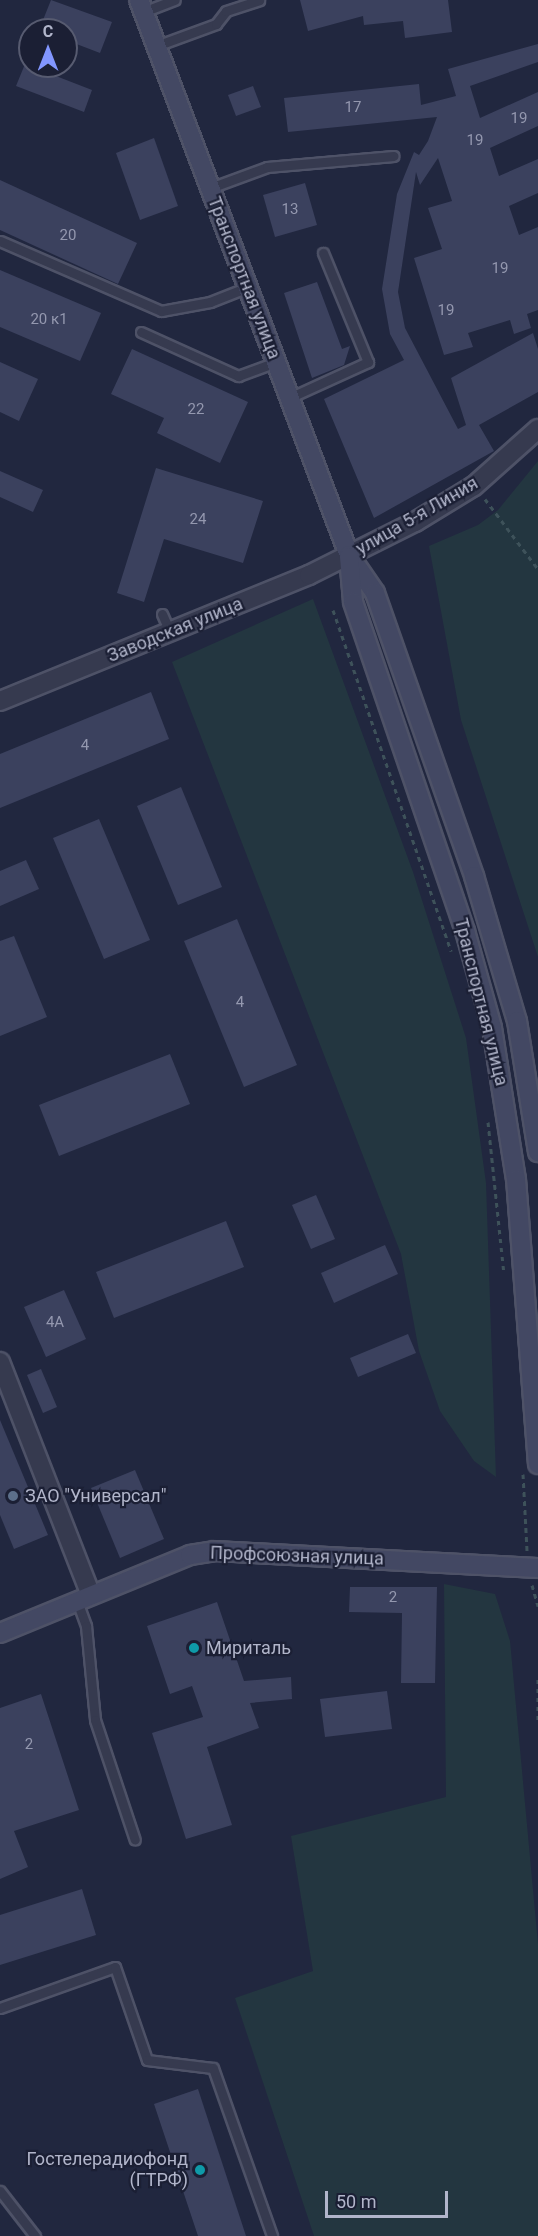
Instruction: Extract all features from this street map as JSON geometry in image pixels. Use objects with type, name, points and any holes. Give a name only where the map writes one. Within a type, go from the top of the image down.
[{"type":"street","name":"Транспортная улица","points":[[141,6],[349,555],[375,592],[490,924],[517,1021],[538,1152]]},
{"type":"street","name":"улица 5-я Линия","points":[[349,555],[474,486],[538,429]]},
{"type":"street","name":"Транспортная улица","points":[[349,555],[353,602],[462,922],[492,1028],[516,1179],[530,1468]]},
{"type":"street","name":"Заводская улица","points":[[0,701],[170,632],[349,555]]},
{"type":"street","points":[[0,1362],[84,1598]]},
{"type":"street","name":"Профсоюзная улица","points":[[0,1633],[190,1555],[214,1551],[532,1574]]},
{"type":"lane","points":[[141,6],[175,0]]},
{"type":"lane","points":[[156,46],[216,24],[226,10],[259,0]]},
{"type":"lane","points":[[210,188],[267,167],[394,156]]},
{"type":"lane","points":[[0,241],[161,311],[210,302],[248,287]]},
{"type":"lane","points":[[289,398],[368,362],[323,253]]},
{"type":"lane","points":[[141,332],[238,376],[276,362]]},
{"type":"lane","points":[[162,614],[170,632]]},
{"type":"lane","points":[[84,1598],[95,1720],[135,1840]]},
{"type":"lane","points":[[0,2008],[115,1967],[147,2060],[213,2068],[272,2236]]},
{"type":"lane","points":[[0,2191],[34,2236]]},
{"type":"path","points":[[474,486],[538,569]]},
{"type":"path","points":[[333,610],[453,957]]},
{"type":"path","points":[[487,1111],[505,1280]]},
{"type":"path","points":[[530,1468],[530,1542]]},
{"type":"path","points":[[532,1574],[538,1606]]},
{"type":"path","points":[[538,1679],[538,1723]]},
{"type":"shaded area","points":[[538,461],[538,957],[461,720],[429,546],[478,525],[498,510]]},
{"type":"shaded area","points":[[313,599],[413,872],[466,1038],[486,1183],[496,1477],[474,1461],[440,1411],[419,1351],[401,1254],[172,662]]},
{"type":"shaded area","points":[[444,1584],[495,1594],[510,1641],[538,1944],[538,2236],[314,2236],[235,1998],[313,1971],[291,1836],[446,1797]]},
{"type":"building","points":[[51,0],[112,22],[100,53],[78,45],[78,18],[44,18]]},
{"type":"building","points":[[300,0],[448,0],[452,32],[405,38],[403,21],[364,25],[363,16],[308,31]]},
{"type":"building","points":[[538,44],[538,62],[470,86],[480,118],[538,92],[538,126],[490,148],[499,176],[538,159],[538,193],[509,206],[519,235],[538,227],[538,310],[527,314],[531,328],[514,334],[510,320],[468,333],[473,347],[444,355],[414,258],[442,249],[428,208],[452,201],[438,158],[420,185],[416,172],[398,292],[405,328],[458,429],[466,425],[451,378],[533,333],[538,349],[538,392],[479,425],[494,451],[374,518],[324,399],[404,360],[390,334],[382,289],[397,194],[414,152],[419,155],[428,141],[437,117],[288,132],[284,98],[419,84],[421,105],[456,96],[448,69]]},
{"type":"building","points":[[19,78],[61,78],[92,90],[84,112],[16,86]]},
{"type":"building","points":[[253,86],[261,107],[236,116],[228,95]]},
{"type":"building","points":[[154,138],[178,206],[140,220],[116,153]]},
{"type":"building","points":[[0,180],[137,243],[118,284],[0,230]]},
{"type":"building","points":[[305,183],[317,225],[275,237],[263,195]]},
{"type":"building","points":[[0,270],[101,313],[80,361],[0,327]]},
{"type":"building","points":[[317,282],[342,349],[350,346],[344,365],[312,378],[284,293]]},
{"type":"building","points":[[132,349],[248,402],[220,463],[157,433],[164,418],[111,394]]},
{"type":"building","points":[[0,362],[38,379],[19,421],[0,412]]},
{"type":"building","points":[[156,468],[263,501],[243,563],[164,539],[144,602],[117,593]]},
{"type":"building","points":[[0,471],[43,490],[33,512],[0,497]]},
{"type":"building","points":[[151,692],[169,739],[0,808],[0,754]]},
{"type":"building","points":[[181,787],[222,887],[178,905],[137,806]]},
{"type":"building","points":[[99,819],[150,940],[104,959],[53,838]]},
{"type":"building","points":[[26,860],[39,889],[0,906],[0,871]]},
{"type":"building","points":[[237,919],[297,1065],[244,1087],[184,941]]},
{"type":"building","points":[[14,936],[47,1017],[0,1036],[0,941]]},
{"type":"building","points":[[170,1054],[190,1104],[59,1156],[39,1105]]},
{"type":"building","points":[[316,1195],[335,1239],[311,1249],[292,1205]]},
{"type":"building","points":[[226,1221],[244,1267],[114,1318],[96,1272]]},
{"type":"building","points":[[385,1245],[398,1274],[334,1303],[321,1273]]},
{"type":"building","points":[[64,1290],[86,1339],[46,1357],[24,1307]]},
{"type":"building","points":[[408,1334],[416,1353],[358,1377],[350,1358]]},
{"type":"building","points":[[41,1369],[57,1407],[43,1413],[27,1375]]},
{"type":"building","points":[[0,1420],[48,1535],[14,1549],[0,1515]]},
{"type":"building","points":[[135,1470],[164,1539],[120,1558],[91,1488]]},
{"type":"building","points":[[350,1587],[437,1587],[435,1683],[401,1683],[402,1613],[349,1612]]},
{"type":"building","points":[[217,1602],[244,1681],[291,1677],[292,1699],[250,1703],[259,1728],[207,1747],[232,1825],[186,1839],[152,1733],[203,1717],[192,1686],[170,1694],[147,1626]]},
{"type":"building","points":[[387,1691],[392,1729],[325,1737],[320,1699]]},
{"type":"building","points":[[41,1694],[79,1810],[14,1831],[28,1867],[0,1879],[0,1708]]},
{"type":"building","points":[[82,1889],[96,1935],[0,1965],[0,1915]]},
{"type":"building","name":"Гостелерадиофонд (ГТРФ)","points":[[198,2089],[246,2236],[198,2236],[154,2104]]},
{"type":"place","name":"ЗАО \"Универсал\"","points":[[13,1496]]},
{"type":"place","name":"Мириталь","points":[[194,1648]]},
{"type":"place","name":"Гостелерадиофонд (ГТРФ)","points":[[200,2170]]}]
